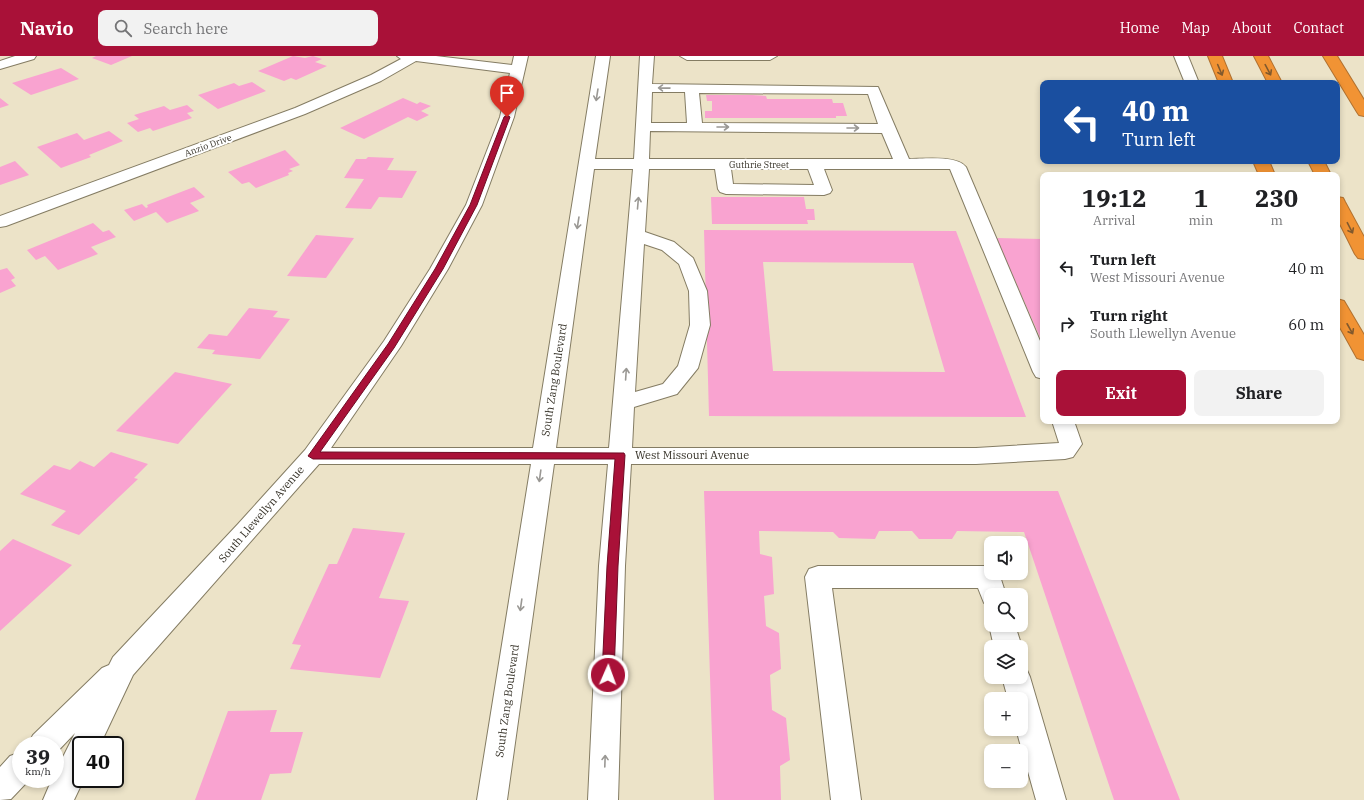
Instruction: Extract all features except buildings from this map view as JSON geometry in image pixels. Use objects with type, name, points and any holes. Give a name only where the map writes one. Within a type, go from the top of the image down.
[{"type":"highway","points":[[1215,56],[1225,80]]},
{"type":"highway","points":[[1261,56],[1273,80]]},
{"type":"highway","points":[[1330,56],[1364,112]]},
{"type":"highway","points":[[1340,208],[1364,254]]},
{"type":"highway","points":[[1340,310],[1364,353]]},
{"type":"street","points":[[0,65],[28,56]]},
{"type":"street","name":"South Zang Boulevard","points":[[492,800],[603,56]]},
{"type":"street","points":[[603,800],[612,566],[642,164],[642,127],[647,56]]},
{"type":"street","points":[[687,56],[770,56]]},
{"type":"street","points":[[1181,56],[1191,80]]},
{"type":"street","name":"Anzio Drive","points":[[0,222],[300,111],[376,78],[411,57],[519,63]]},
{"type":"street","name":"South Llewellyn Avenue","points":[[89,736],[123,666],[247,532],[313,456],[391,346],[439,269],[474,205],[507,117],[519,63]]},
{"type":"street","points":[[645,88],[873,90],[887,129],[903,164]]},
{"type":"street","points":[[695,127],[697,88]]},
{"type":"street","points":[[642,127],[887,129]]},
{"type":"street","name":"Guthrie Street","points":[[587,164],[953,164],[958,167],[1040,365]]},
{"type":"street","points":[[722,164],[726,189],[824,190],[814,164]]},
{"type":"street","points":[[624,403],[670,389],[688,368],[700,325],[698,291],[687,262],[668,246],[636,235]]},
{"type":"street","name":"West Missouri Avenue","points":[[313,456],[976,456],[1064,451],[1071,444],[1065,424]]},
{"type":"street","points":[[846,800],[818,578],[988,578],[991,588]]},
{"type":"street","points":[[52,736],[123,666]]},
{"type":"street","points":[[1018,684],[1051,800]]},
{"type":"street","points":[[58,800],[72,771]]},
{"type":"street","points":[[0,788],[12,776]]},
{"type":"route","points":[[507,117],[474,205],[439,269],[391,346],[313,456],[620,455],[612,566],[608,675]]}]
